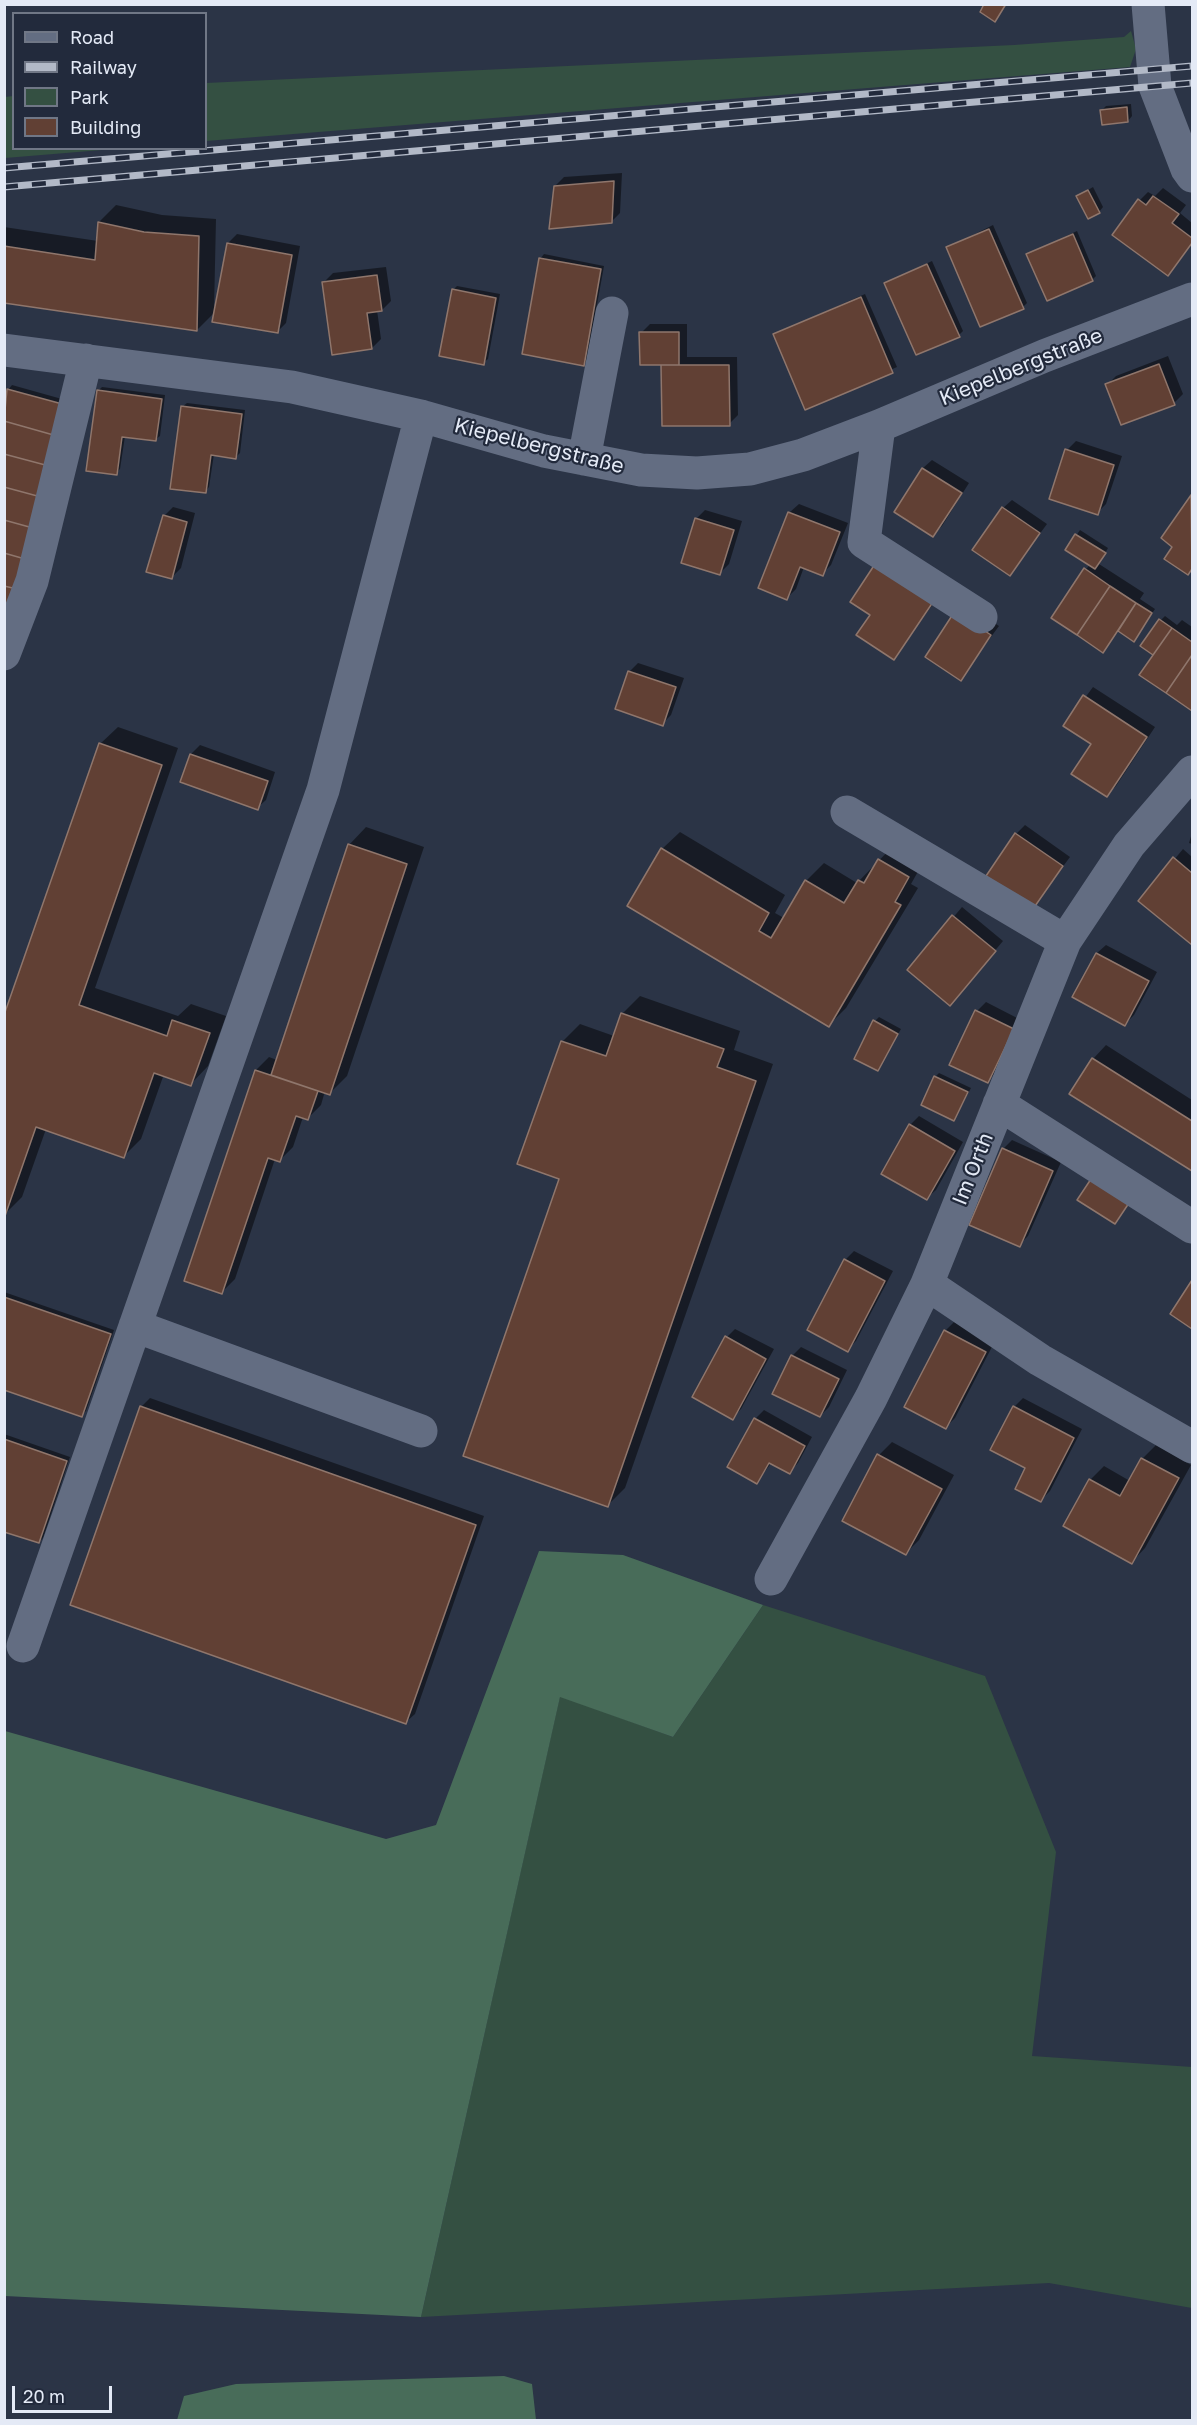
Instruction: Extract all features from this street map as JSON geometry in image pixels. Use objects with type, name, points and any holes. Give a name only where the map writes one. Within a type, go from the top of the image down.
[{"type":"street","points":[[1148,4],[1155,86],[1187,169],[1192,176]]},
{"type":"street","name":"Kiepelbergstraße","points":[[4,350],[292,387],[421,416],[544,451],[652,471],[697,473],[750,469],[802,455],[879,426],[1044,356],[1192,300]]},
{"type":"street","points":[[584,459],[612,313]]},
{"type":"street","points":[[4,654],[32,581],[86,360]]},
{"type":"street","points":[[23,1646],[322,790],[421,416]]},
{"type":"street","points":[[879,426],[864,542],[981,617]]},
{"type":"street","name":"Im Orth","points":[[771,1579],[871,1398],[927,1284],[1065,941],[1129,845],[1192,772]]},
{"type":"street","points":[[847,812],[1065,941]]},
{"type":"street","points":[[999,1104],[1192,1227]]},
{"type":"street","points":[[927,1284],[1040,1360],[1192,1447]]},
{"type":"street","points":[[135,1326],[421,1431]]},
{"type":"green space","points":[[1131,31],[1136,49],[1130,67],[207,141],[207,83],[1014,45],[1124,37]]},
{"type":"green space","points":[[12,96],[12,150],[102,150],[5,158],[5,97]]},
{"type":"green space","points":[[539,1551],[623,1555],[763,1605],[673,1737],[560,1697],[421,2317],[5,2296],[5,1731],[386,1839],[436,1825]]},
{"type":"green space","points":[[763,1605],[985,1676],[1056,1852],[1032,2056],[1192,2067],[1192,2308],[1049,2283],[421,2317],[560,1696],[673,1737]]},
{"type":"green space","points":[[504,2376],[532,2384],[536,2420],[177,2420],[184,2396],[236,2384]]},
{"type":"building","points":[[984,4],[1006,4],[995,22],[980,12]]},
{"type":"building","points":[[1127,107],[1128,122],[1102,125],[1100,110]]},
{"type":"building","points":[[614,181],[612,223],[549,229],[554,186]]},
{"type":"building","points":[[1088,190],[1100,213],[1088,219],[1076,196]]},
{"type":"building","points":[[1153,196],[1179,214],[1172,223],[1192,238],[1192,243],[1168,276],[1112,235],[1138,199],[1146,205]]},
{"type":"building","points":[[98,222],[144,232],[199,236],[197,331],[4,303],[4,246],[95,260]]},
{"type":"building","points":[[989,229],[1024,309],[980,327],[946,247]]},
{"type":"building","points":[[1073,234],[1093,281],[1047,301],[1026,254]]},
{"type":"building","points":[[227,243],[292,255],[278,333],[212,322]]},
{"type":"building","points":[[539,258],[601,269],[584,366],[522,354]]},
{"type":"building","points":[[927,264],[960,337],[916,355],[884,283]]},
{"type":"building","points":[[377,275],[382,311],[367,313],[372,349],[332,355],[322,282]]},
{"type":"building","points":[[452,289],[496,298],[484,365],[439,356]]},
{"type":"building","points":[[861,297],[893,373],[805,410],[773,334]]},
{"type":"building","points":[[639,332],[679,332],[679,365],[640,365]]},
{"type":"building","points":[[1159,364],[1175,405],[1121,425],[1105,384]]},
{"type":"building","points":[[661,365],[729,365],[730,426],[662,426]]},
{"type":"building","points":[[7,389],[66,405],[57,436],[4,421]]},
{"type":"building","points":[[97,390],[162,399],[156,441],[122,437],[117,475],[86,471]]},
{"type":"building","points":[[181,406],[242,414],[236,459],[211,455],[206,493],[170,489]]},
{"type":"building","points":[[4,421],[57,436],[49,466],[4,454]]},
{"type":"building","points":[[1065,449],[1114,465],[1098,515],[1049,499]]},
{"type":"building","points":[[4,454],[49,466],[41,497],[4,487]]},
{"type":"building","points":[[922,468],[962,493],[933,537],[894,512]]},
{"type":"building","points":[[4,487],[41,497],[33,528],[4,520]]},
{"type":"building","points":[[1191,495],[1192,569],[1188,575],[1164,559],[1172,547],[1161,538]]},
{"type":"building","points":[[1002,507],[1040,533],[1010,576],[972,550]]},
{"type":"building","points":[[788,512],[840,532],[823,576],[800,567],[787,600],[758,588]]},
{"type":"building","points":[[163,515],[187,522],[172,579],[146,572]]},
{"type":"building","points":[[695,518],[734,530],[720,575],[681,563]]},
{"type":"building","points":[[4,520],[33,528],[25,559],[4,553]]},
{"type":"building","points":[[1075,534],[1106,553],[1095,569],[1065,550]]},
{"type":"building","points":[[4,553],[25,559],[17,589],[4,586]]},
{"type":"building","points":[[875,564],[933,602],[894,660],[856,635],[870,615],[850,602]]},
{"type":"building","points":[[1084,568],[1110,586],[1077,635],[1051,618]]},
{"type":"building","points":[[4,586],[17,589],[4,619]]},
{"type":"building","points":[[1110,586],[1136,603],[1103,653],[1077,635]]},
{"type":"building","points":[[1136,603],[1152,613],[1134,642],[1118,631]]},
{"type":"building","points":[[955,611],[991,635],[961,681],[925,657]]},
{"type":"building","points":[[1159,619],[1172,628],[1153,655],[1140,646]]},
{"type":"building","points":[[1172,628],[1192,642],[1192,655],[1166,693],[1139,675]]},
{"type":"building","points":[[1192,655],[1192,711],[1166,693]]},
{"type":"building","points":[[628,671],[676,687],[663,726],[615,709]]},
{"type":"building","points":[[1083,695],[1147,737],[1107,797],[1071,774],[1091,744],[1063,726]]},
{"type":"building","points":[[99,743],[162,765],[79,1005],[167,1036],[172,1020],[210,1033],[191,1086],[154,1073],[124,1158],[36,1127],[5,1216],[4,1015]]},
{"type":"building","points":[[190,754],[268,781],[258,810],[180,782]]},
{"type":"building","points":[[1015,833],[1063,866],[1033,909],[986,876]]},
{"type":"building","points":[[348,844],[407,864],[330,1095],[271,1075]]},
{"type":"building","points":[[661,848],[769,913],[759,931],[771,938],[805,880],[844,903],[858,880],[864,883],[878,859],[909,877],[895,902],[901,905],[829,1027],[627,906]]},
{"type":"building","points":[[1173,857],[1192,873],[1192,945],[1138,901]]},
{"type":"building","points":[[952,915],[996,951],[950,1006],[907,970]]},
{"type":"building","points":[[1096,953],[1149,981],[1125,1026],[1072,997]]},
{"type":"building","points":[[975,1010],[1014,1029],[988,1083],[949,1065]]},
{"type":"building","points":[[621,1013],[724,1049],[717,1067],[756,1081],[608,1507],[463,1456],[559,1179],[517,1164],[561,1041],[606,1056]]},
{"type":"building","points":[[873,1020],[898,1034],[878,1071],[854,1059]]},
{"type":"building","points":[[1092,1058],[1192,1121],[1192,1171],[1069,1094]]},
{"type":"building","points":[[255,1070],[318,1091],[308,1120],[296,1116],[280,1162],[268,1158],[222,1294],[184,1281]]},
{"type":"building","points":[[934,1076],[968,1092],[954,1121],[921,1105]]},
{"type":"building","points":[[909,1124],[955,1151],[927,1200],[881,1174]]},
{"type":"building","points":[[1002,1148],[1053,1171],[1020,1247],[969,1225]]},
{"type":"building","points":[[1095,1173],[1133,1197],[1115,1224],[1077,1200]]},
{"type":"building","points":[[844,1259],[885,1281],[848,1352],[807,1330]]},
{"type":"building","points":[[1192,1280],[1192,1329],[1170,1314]]},
{"type":"building","points":[[4,1297],[111,1334],[82,1417],[4,1390]]},
{"type":"building","points":[[944,1330],[986,1352],[946,1429],[904,1407]]},
{"type":"building","points":[[725,1336],[766,1359],[733,1420],[692,1397]]},
{"type":"building","points":[[791,1355],[839,1379],[820,1417],[772,1394]]},
{"type":"building","points":[[140,1406],[476,1525],[406,1724],[70,1605]]},
{"type":"building","points":[[1013,1406],[1074,1438],[1041,1502],[1015,1489],[1025,1468],[990,1450]]},
{"type":"building","points":[[754,1418],[805,1446],[790,1474],[769,1463],[757,1484],[727,1467]]},
{"type":"building","points":[[4,1439],[67,1461],[39,1543],[4,1532]]},
{"type":"building","points":[[877,1454],[942,1489],[906,1555],[842,1521]]},
{"type":"building","points":[[1141,1458],[1179,1478],[1132,1564],[1063,1526],[1089,1479],[1120,1496]]},
{"type":"railway","points":[[4,168],[1192,66]]},
{"type":"railway","points":[[4,187],[1192,83]]}]
